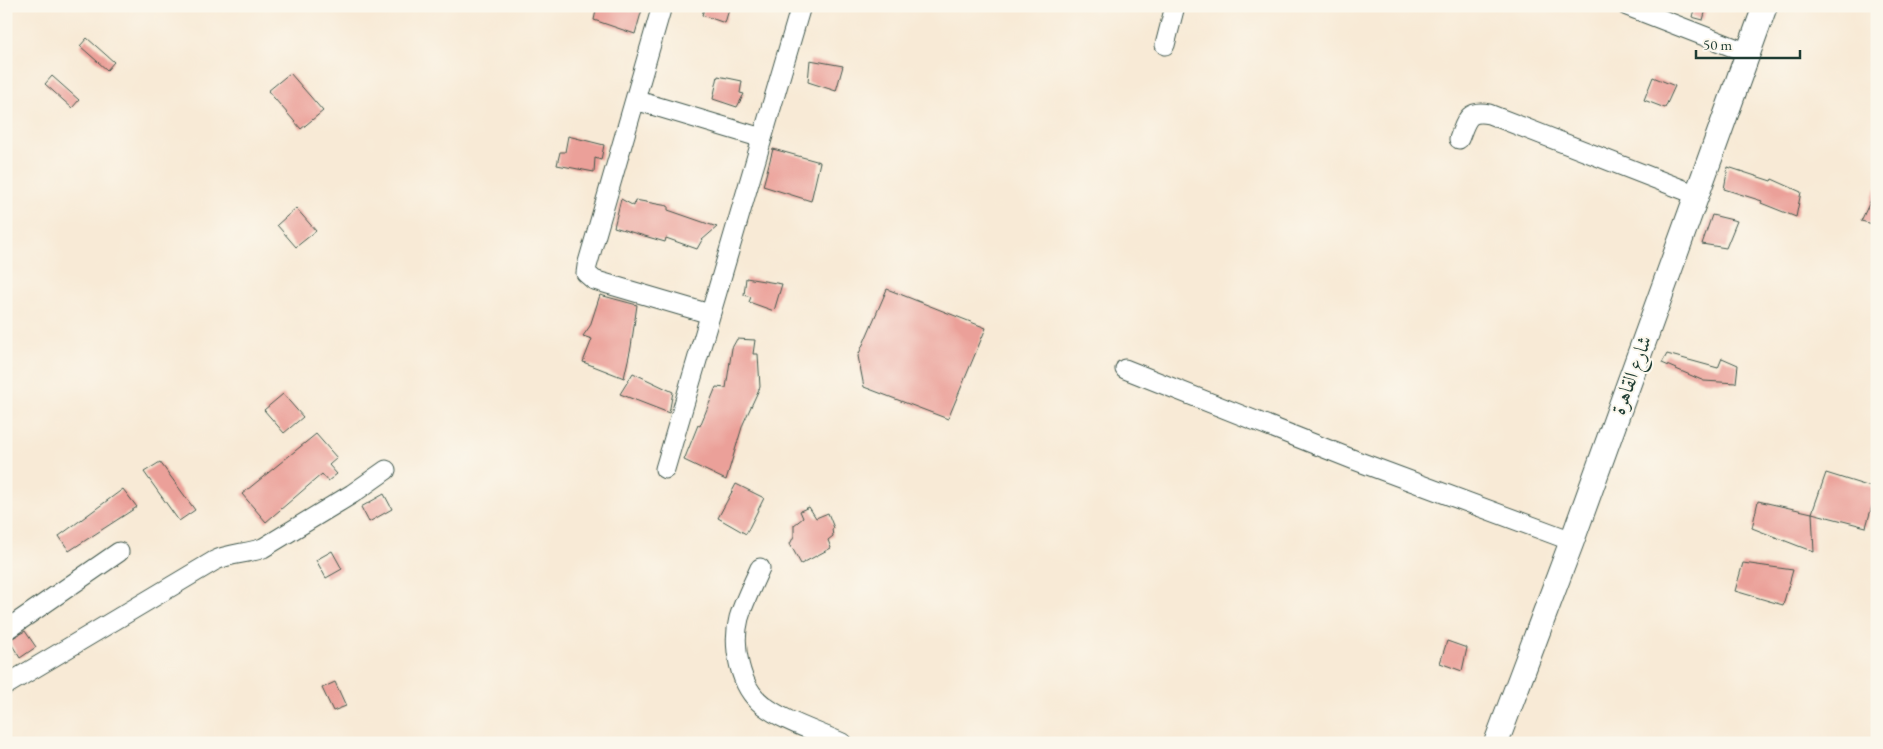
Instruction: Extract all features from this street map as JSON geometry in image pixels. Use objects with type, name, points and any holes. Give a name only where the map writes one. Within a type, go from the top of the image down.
[{"type":"main road","name":"شارع القاهرة","points":[[1496,743],[1572,541],[1765,6]]},
{"type":"street","points":[[662,6],[586,273],[594,280],[710,314]]},
{"type":"street","points":[[665,470],[802,6]]},
{"type":"street","points":[[1165,45],[1175,6]]},
{"type":"street","points":[[1627,6],[1748,53]]},
{"type":"street","points":[[635,100],[762,138]]},
{"type":"street","points":[[1459,139],[1471,115],[1476,112],[1489,114],[1697,195]]},
{"type":"street","points":[[1126,369],[1357,461],[1572,541]]},
{"type":"street","points":[[6,685],[214,561],[228,556],[251,553],[263,548],[352,494],[386,470]]},
{"type":"street","points":[[6,630],[118,552]]},
{"type":"street","points":[[760,568],[737,627],[738,654],[747,685],[752,694],[764,706],[842,743]]},
{"type":"building","points":[[597,6],[643,6],[635,34],[594,20]]},
{"type":"building","points":[[705,6],[730,6],[725,23],[702,15]]},
{"type":"building","points":[[1695,6],[1707,6],[1703,20],[1692,17]]},
{"type":"building","points":[[87,38],[114,62],[107,70],[80,46]]},
{"type":"building","points":[[810,60],[843,66],[836,91],[808,82]]},
{"type":"building","points":[[290,73],[323,111],[301,129],[268,91]]},
{"type":"building","points":[[52,76],[79,100],[72,108],[45,84]]},
{"type":"building","points":[[718,76],[742,81],[740,93],[744,94],[737,107],[713,99]]},
{"type":"building","points":[[1653,77],[1675,86],[1665,108],[1644,100]]},
{"type":"building","points":[[568,136],[604,145],[601,160],[595,158],[594,172],[557,165],[560,152],[565,152]]},
{"type":"building","points":[[773,149],[820,162],[811,201],[763,186]]},
{"type":"building","points":[[1728,167],[1771,181],[1772,179],[1801,192],[1796,217],[1761,203],[1762,201],[1724,189]]},
{"type":"building","points":[[1877,187],[1877,225],[1861,221]]},
{"type":"building","points":[[621,199],[634,206],[635,200],[668,206],[668,210],[717,227],[702,240],[697,249],[666,238],[665,242],[614,227]]},
{"type":"building","points":[[296,208],[316,231],[296,247],[277,225]]},
{"type":"building","points":[[1712,215],[1737,221],[1726,248],[1702,244]]},
{"type":"building","points":[[746,278],[782,284],[774,311],[749,302],[751,297],[744,295]]},
{"type":"building","points":[[887,289],[986,328],[948,419],[864,387],[858,356]]},
{"type":"building","points":[[600,295],[637,305],[624,378],[583,362],[592,339],[583,336],[590,326]]},
{"type":"building","points":[[737,339],[755,340],[753,354],[758,354],[760,387],[743,424],[726,480],[684,460],[716,387],[726,388],[732,348]]},
{"type":"building","points":[[1667,354],[1718,368],[1722,358],[1738,365],[1736,383],[1704,381],[1662,363]]},
{"type":"building","points":[[633,373],[673,392],[669,413],[620,394]]},
{"type":"building","points":[[283,394],[303,417],[284,433],[264,410]]},
{"type":"building","points":[[316,434],[337,458],[329,465],[337,474],[328,481],[322,474],[266,522],[242,494]]},
{"type":"building","points":[[160,462],[195,510],[179,521],[144,472]]},
{"type":"building","points":[[1826,473],[1877,489],[1866,527],[1812,513]]},
{"type":"building","points":[[736,484],[764,498],[746,534],[718,518]]},
{"type":"building","points":[[123,489],[137,507],[69,551],[59,536]]},
{"type":"building","points":[[384,494],[392,509],[369,522],[361,507]]},
{"type":"building","points":[[1758,501],[1812,513],[1814,552],[1752,528]]},
{"type":"building","points":[[809,507],[816,518],[828,513],[834,528],[832,529],[833,536],[828,540],[831,548],[801,564],[790,544],[794,536],[794,525],[803,518],[800,511]]},
{"type":"building","points":[[332,551],[342,569],[326,578],[316,560]]},
{"type":"building","points":[[1743,563],[1793,570],[1783,605],[1735,591]]},
{"type":"building","points":[[25,631],[36,647],[20,658],[9,640]]},
{"type":"building","points":[[1447,641],[1467,648],[1462,671],[1440,663]]},
{"type":"building","points":[[335,682],[346,706],[333,711],[322,688]]}]
